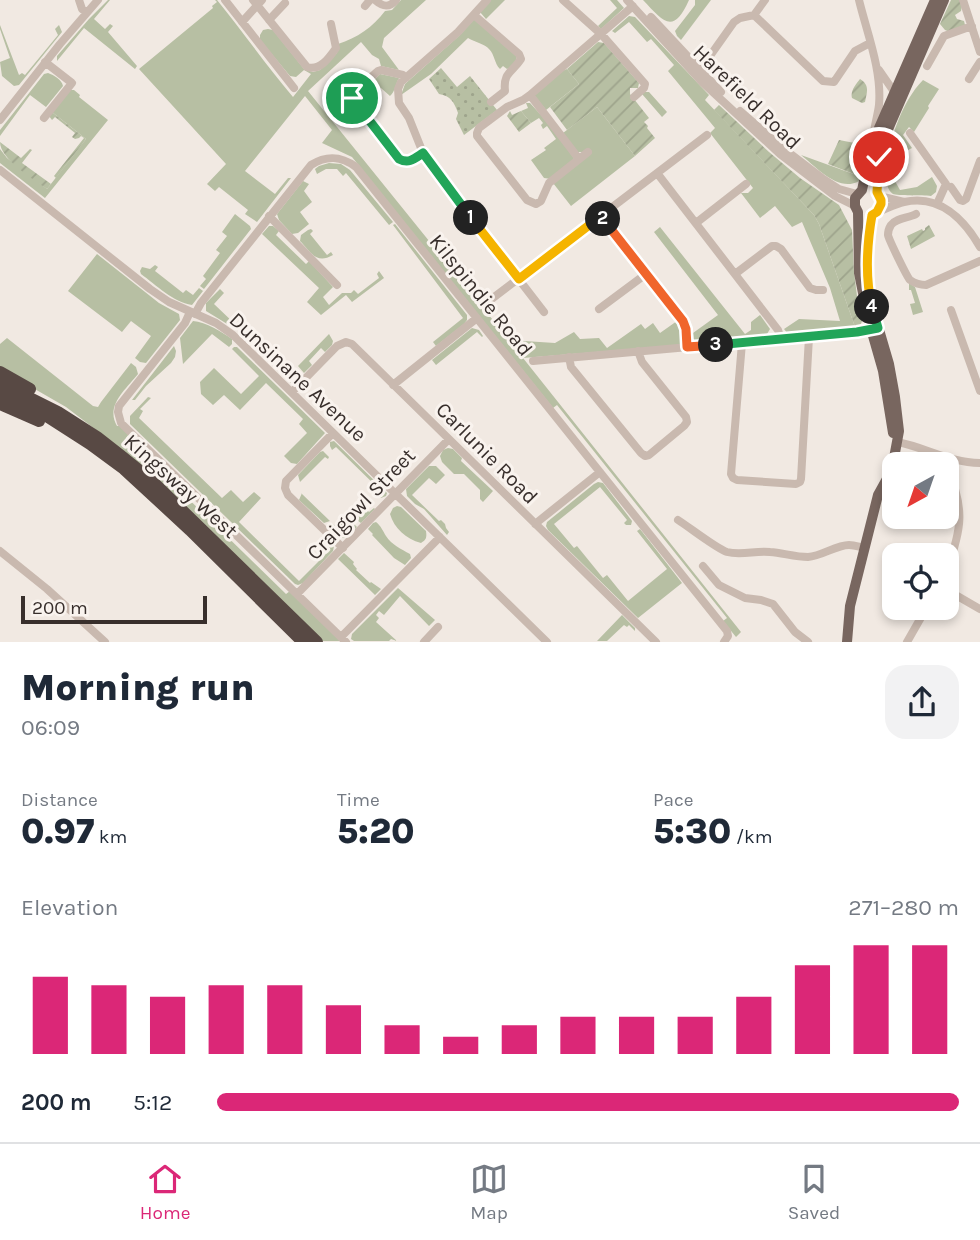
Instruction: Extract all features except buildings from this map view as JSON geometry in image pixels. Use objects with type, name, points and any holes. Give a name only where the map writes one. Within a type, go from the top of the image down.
[{"type":"highway","points":[[0,372],[38,393],[76,419],[94,440]]},
{"type":"highway","name":"Kingsway West","points":[[0,383],[58,412],[151,480],[317,642]]},
{"type":"highway","name":"Kingsway West","points":[[0,393],[94,440],[303,642]]},
{"type":"highway","points":[[0,404],[94,440]]},
{"type":"main road","points":[[874,329],[868,283],[869,230],[881,204],[878,194],[879,157],[903,72],[935,0]]},
{"type":"main road","points":[[847,642],[850,606],[878,495],[888,477],[897,442],[892,431],[874,329],[859,274],[857,209],[854,202],[860,192],[871,149],[944,0]]},
{"type":"main road","points":[[860,192],[870,189],[878,194]]},
{"type":"main road","points":[[857,209],[865,215],[875,213]]},
{"type":"street","points":[[79,0],[86,12]]},
{"type":"street","points":[[0,120],[98,0]]},
{"type":"street","points":[[225,0],[294,88]]},
{"type":"street","points":[[370,2],[386,6],[396,0]]},
{"type":"street","points":[[486,0],[458,32],[401,82],[397,96],[432,167],[544,312]]},
{"type":"street","points":[[563,0],[601,35],[645,84],[634,97]]},
{"type":"street","points":[[700,70],[734,22],[754,15],[765,0]]},
{"type":"street","points":[[859,0],[879,86],[879,104],[871,149]]},
{"type":"street","points":[[963,0],[980,52]]},
{"type":"street","points":[[242,22],[257,2],[307,67],[313,69],[319,67],[336,48],[331,24]]},
{"type":"street","points":[[588,152],[549,183],[541,201],[536,204],[527,200],[477,133],[479,128],[507,107],[530,95],[601,35],[631,2]]},
{"type":"street","name":"Harefield Road","points":[[631,2],[742,112],[784,149],[839,189],[860,192]]},
{"type":"street","name":"Harefield Road","points":[[631,2],[702,82],[780,154],[835,196],[857,209]]},
{"type":"street","points":[[269,20],[285,3]]},
{"type":"street","points":[[474,15],[519,54],[521,60],[507,74],[505,91],[491,102]]},
{"type":"street","points":[[754,15],[823,81],[829,83],[834,82],[855,51],[870,43]]},
{"type":"street","points":[[928,66],[944,36],[972,26]]},
{"type":"street","points":[[323,39],[333,37]]},
{"type":"street","points":[[44,118],[72,83],[45,62]]},
{"type":"street","points":[[969,79],[980,62]]},
{"type":"street","points":[[876,64],[887,78],[894,78],[903,72]]},
{"type":"street","points":[[876,64],[897,96]]},
{"type":"street","points":[[406,78],[403,75],[378,71],[354,92],[352,98],[399,159],[404,162],[411,161],[423,153]]},
{"type":"street","points":[[530,95],[579,159]]},
{"type":"street","points":[[910,133],[946,184],[937,204]]},
{"type":"street","points":[[485,304],[707,135]]},
{"type":"street","name":"Kilspindie Road","points":[[297,594],[121,423],[118,416],[119,406],[269,216],[311,165],[329,157],[339,158],[356,167],[727,631],[728,636],[724,642]]},
{"type":"street","points":[[951,187],[960,200],[966,199],[980,161]]},
{"type":"street","name":"Dunsinane Avenue","points":[[0,170],[150,289],[169,302],[216,323],[233,335],[547,642]]},
{"type":"street","points":[[657,173],[778,330],[781,339]]},
{"type":"street","points":[[696,223],[746,184]]},
{"type":"street","points":[[878,194],[904,202]]},
{"type":"street","points":[[875,213],[904,202],[926,201],[937,204],[964,222],[980,247]]},
{"type":"street","points":[[916,214],[894,221],[888,234],[906,275],[918,285],[926,285],[980,261]]},
{"type":"street","points":[[269,216],[337,285]]},
{"type":"street","points":[[601,216],[683,321],[687,347]]},
{"type":"street","points":[[735,274],[772,246],[776,246],[810,288],[823,290]]},
{"type":"street","points":[[599,309],[646,274]]},
{"type":"street","points":[[951,310],[976,368],[980,391]]},
{"type":"street","points":[[393,385],[477,318]]},
{"type":"street","points":[[533,361],[874,329]]},
{"type":"street","points":[[742,342],[731,474],[737,480],[796,484],[801,479],[809,337]]},
{"type":"street","name":"Carlunie Road","points":[[292,392],[337,346],[346,342],[352,344],[656,642]]},
{"type":"street","points":[[569,357],[571,367],[645,456],[687,422],[686,417],[642,362],[638,351]]},
{"type":"street","points":[[333,433],[286,481],[285,488],[288,495],[342,548]]},
{"type":"street","name":"Craigowl Street","points":[[297,594],[449,439]]},
{"type":"street","points":[[897,442],[913,445],[926,452]]},
{"type":"street","points":[[959,463],[980,463]]},
{"type":"street","points":[[535,524],[600,472]]},
{"type":"street","points":[[959,500],[959,524]]},
{"type":"street","points":[[678,520],[726,552],[745,554],[760,551],[808,557],[845,545],[865,548]]},
{"type":"street","points":[[297,594],[343,639],[440,537]]},
{"type":"street","points":[[0,551],[105,642]]},
{"type":"street","points":[[703,566],[719,585],[745,598],[773,604],[795,632],[808,642]]},
{"type":"street","points":[[959,597],[980,609]]},
{"type":"street","points":[[907,642],[920,620]]},
{"type":"street","points":[[424,642],[438,627]]},
{"type":"green space","points":[[108,0],[94,19],[105,29],[110,24],[113,26],[108,32],[137,66],[135,69],[84,28],[57,61],[57,56]]},
{"type":"green space","points":[[217,0],[293,97],[311,74],[304,70],[296,77],[290,76],[260,40],[263,30],[273,30],[304,69],[313,72],[320,70],[337,53],[338,44],[364,31],[401,0],[426,0],[384,38],[382,47],[399,70],[381,66],[379,59],[361,42],[308,91],[509,340],[555,343],[574,332],[580,339],[599,338],[607,348],[641,324],[645,329],[653,323],[660,333],[677,321],[682,333],[681,345],[523,358],[741,632],[736,637],[723,621],[727,618],[557,405],[553,408],[352,157],[322,143],[332,130],[305,96],[245,171],[275,194],[288,178],[291,178],[257,222],[245,214],[248,210],[219,187],[215,191],[207,184],[226,164],[139,69],[213,8],[217,2]]},
{"type":"green space","points":[[489,0],[505,0],[486,19],[480,12]]},
{"type":"green space","points":[[610,0],[617,0],[624,8],[601,29],[598,26],[617,8]]},
{"type":"green space","points":[[643,0],[689,0],[678,18],[668,21],[656,14]]},
{"type":"green space","points":[[695,0],[711,0],[681,40],[675,31],[695,5]]},
{"type":"green space","points":[[951,0],[960,0],[961,11],[955,15],[957,19],[964,21],[965,25],[950,32],[940,24]]},
{"type":"green space","points":[[629,16],[635,17],[709,95],[705,100],[814,215],[855,327],[788,334],[784,329],[799,319],[840,321],[830,288],[802,222],[792,227],[775,206],[760,218],[741,193],[748,193],[753,188],[710,133],[715,128],[668,71],[674,65],[651,39],[647,42],[629,22],[615,33],[612,31]]},
{"type":"green space","points":[[475,18],[516,55],[517,61],[513,66],[507,69],[503,66],[500,69],[487,47],[468,38],[431,74],[401,95],[405,84]]},
{"type":"green space","points":[[0,25],[19,75],[25,75],[58,35],[55,29],[59,25],[62,32],[19,85],[14,86],[2,76],[0,62],[10,58]]},
{"type":"green space","points":[[598,42],[604,43],[639,83],[638,88],[630,88],[630,94],[649,118],[644,122],[655,138],[635,156],[597,107],[567,130],[550,107],[579,84],[567,69]]},
{"type":"green space","points":[[441,68],[457,87],[470,76],[497,110],[464,135],[456,119],[458,113],[453,103],[446,96],[439,94],[429,79]]},
{"type":"green space","points":[[567,69],[579,84],[546,110],[534,95]]},
{"type":"green space","points":[[48,73],[57,78],[63,86],[46,107],[30,95],[0,136],[0,130],[44,74]]},
{"type":"green space","points":[[380,74],[399,78],[390,96],[373,81]]},
{"type":"green space","points":[[860,79],[867,89],[865,102],[862,103],[852,98]]},
{"type":"green space","points":[[923,80],[939,89],[914,132],[909,127],[903,135],[912,148],[892,158],[891,174],[900,190],[917,187],[932,177],[937,186],[936,192],[931,196],[895,195],[889,190],[887,182],[889,150],[902,111]]},
{"type":"green space","points":[[69,90],[74,90],[108,120],[45,198],[0,163],[0,149],[7,158],[47,189],[86,139],[52,112]]},
{"type":"green space","points":[[649,92],[667,112],[662,117],[642,94]]},
{"type":"green space","points":[[526,103],[530,103],[541,113],[574,158],[551,179],[544,178],[531,160],[556,139],[547,126],[543,129],[539,118],[531,123],[521,111],[528,108]]},
{"type":"green space","points":[[719,105],[800,178],[839,205],[852,230],[854,272],[863,319],[860,326],[855,327],[814,215],[714,110]]},
{"type":"green space","points":[[597,107],[635,156],[571,206],[553,183],[583,152],[577,152],[563,133]]},
{"type":"green space","points":[[510,111],[512,115],[521,111],[531,123],[519,132],[507,116]]},
{"type":"green space","points":[[52,112],[86,139],[56,178],[54,176],[84,138],[72,137],[75,133],[55,117],[52,120],[49,116]]},
{"type":"green space","points":[[839,140],[865,145],[859,176],[828,164]]},
{"type":"green space","points":[[0,142],[21,158],[32,150],[22,163],[51,184],[47,189],[11,162]]},
{"type":"green space","points":[[801,155],[859,176],[859,181],[844,184],[836,181]]},
{"type":"green space","points":[[329,163],[341,164],[350,170],[393,222],[389,225],[346,173],[343,176],[337,169],[326,169],[317,174],[315,169]]},
{"type":"green space","points":[[303,181],[309,184],[304,191],[312,202],[300,212],[309,224],[298,233],[292,234],[277,214]]},
{"type":"green space","points":[[235,214],[251,229],[204,289],[200,286],[206,279],[203,276],[220,253],[216,250],[227,236],[222,232]]},
{"type":"green space","points":[[395,224],[467,315],[464,324],[436,346],[433,342],[463,318],[393,225]]},
{"type":"green space","points":[[929,225],[935,236],[911,249],[907,236],[925,230]]},
{"type":"green space","points":[[269,226],[279,231],[276,235],[306,264],[309,261],[333,287],[323,297],[329,305],[342,293],[351,293],[354,290],[358,294],[379,278],[379,271],[384,278],[352,302],[346,295],[321,315],[307,302],[319,288],[262,234]]},
{"type":"green space","points":[[660,227],[745,334],[751,330],[751,322],[760,315],[770,329],[767,334],[694,342],[693,333],[718,315],[654,232]]},
{"type":"green space","points":[[311,229],[313,231],[310,234],[327,255],[331,252],[333,255],[318,258],[300,241],[301,235]]},
{"type":"green space","points":[[97,254],[159,303],[179,314],[180,320],[146,363],[135,358],[151,336],[131,321],[122,332],[68,291]]},
{"type":"green space","points":[[155,265],[158,267],[155,271],[183,293],[186,290],[193,295],[199,288],[203,291],[192,305],[178,300],[141,274],[142,267],[150,269]]},
{"type":"green space","points":[[909,283],[915,287],[923,312],[913,315],[910,304],[915,303]]},
{"type":"green space","points":[[220,289],[224,293],[214,304],[236,325],[238,323],[242,327],[240,330],[206,311],[206,303]]},
{"type":"green space","points":[[193,321],[219,330],[232,339],[232,344],[229,347],[212,334],[183,364],[180,338]]},
{"type":"green space","points":[[472,328],[479,330],[483,336],[477,332],[436,365],[432,360]]},
{"type":"green space","points":[[329,334],[332,345],[325,352],[321,348],[309,361],[312,365],[304,373],[298,366]]},
{"type":"green space","points":[[253,335],[259,340],[255,345],[287,376],[291,373],[296,377],[294,382],[291,383],[247,340]]},
{"type":"green space","points":[[7,338],[93,406],[98,407],[131,363],[136,367],[138,374],[115,405],[114,419],[117,426],[129,434],[126,438],[286,594],[290,591],[341,641],[322,641],[117,446],[66,407],[0,369],[0,344]]},
{"type":"green space","points":[[174,346],[175,357],[171,363],[132,400]]},
{"type":"green space","points":[[234,347],[325,433],[297,464],[291,463],[284,456],[307,433],[299,424],[303,419],[266,383],[240,410],[224,395],[213,405],[201,394],[200,382],[214,368],[241,394],[259,376],[232,349]]},
{"type":"green space","points":[[148,397],[151,398],[140,409],[143,411],[139,418],[222,498],[231,490],[243,502],[254,492],[261,498],[239,522],[299,581],[327,553],[323,549],[332,544],[334,546],[333,551],[303,583],[295,584],[130,424],[130,416]]},
{"type":"green space","points":[[334,441],[387,493],[386,496],[381,498],[378,495],[381,491],[336,447],[332,450],[330,442]]},
{"type":"green space","points":[[453,449],[462,458],[461,461],[493,491],[483,502],[480,499],[480,490],[464,474],[454,474],[442,462],[440,456],[443,450]]},
{"type":"green space","points":[[323,451],[328,459],[325,457],[300,482],[298,475]]},
{"type":"green space","points":[[429,466],[436,466],[445,475],[436,484],[429,478],[412,495],[445,524],[449,532],[447,535],[424,509],[407,496],[406,489]]},
{"type":"green space","points":[[598,482],[603,483],[632,521],[631,525],[624,523],[627,520],[600,487],[554,524],[574,548],[577,546],[603,578],[607,575],[628,601],[667,569],[637,531],[640,529],[682,583],[638,618],[546,526],[547,522]]},
{"type":"green space","points":[[302,493],[330,521],[324,523],[299,500]]},
{"type":"green space","points":[[360,503],[369,512],[375,509],[361,523],[354,518],[351,521],[357,527],[346,538],[337,537],[330,530],[332,523],[337,527]]},
{"type":"green space","points":[[397,506],[426,531],[423,542],[406,536],[394,524],[390,514]]},
{"type":"green space","points":[[376,522],[391,542],[410,554],[411,558],[405,565],[394,558],[372,535],[368,529]]},
{"type":"green space","points":[[344,553],[354,562],[356,570],[381,589],[375,595],[338,559]]},
{"type":"green space","points":[[398,588],[435,620],[429,626],[400,596],[384,615],[379,611],[376,615],[379,618],[376,622],[397,641],[351,639],[352,634]]},
{"type":"green space","points":[[622,615],[635,631],[629,625],[624,625],[607,641],[597,641]]},
{"type":"route","points":[[352,98],[399,159],[404,162],[411,161],[423,153],[519,279],[601,216],[683,321],[687,347],[878,328],[870,299],[868,267],[872,215],[881,204],[877,192],[879,157]]}]
